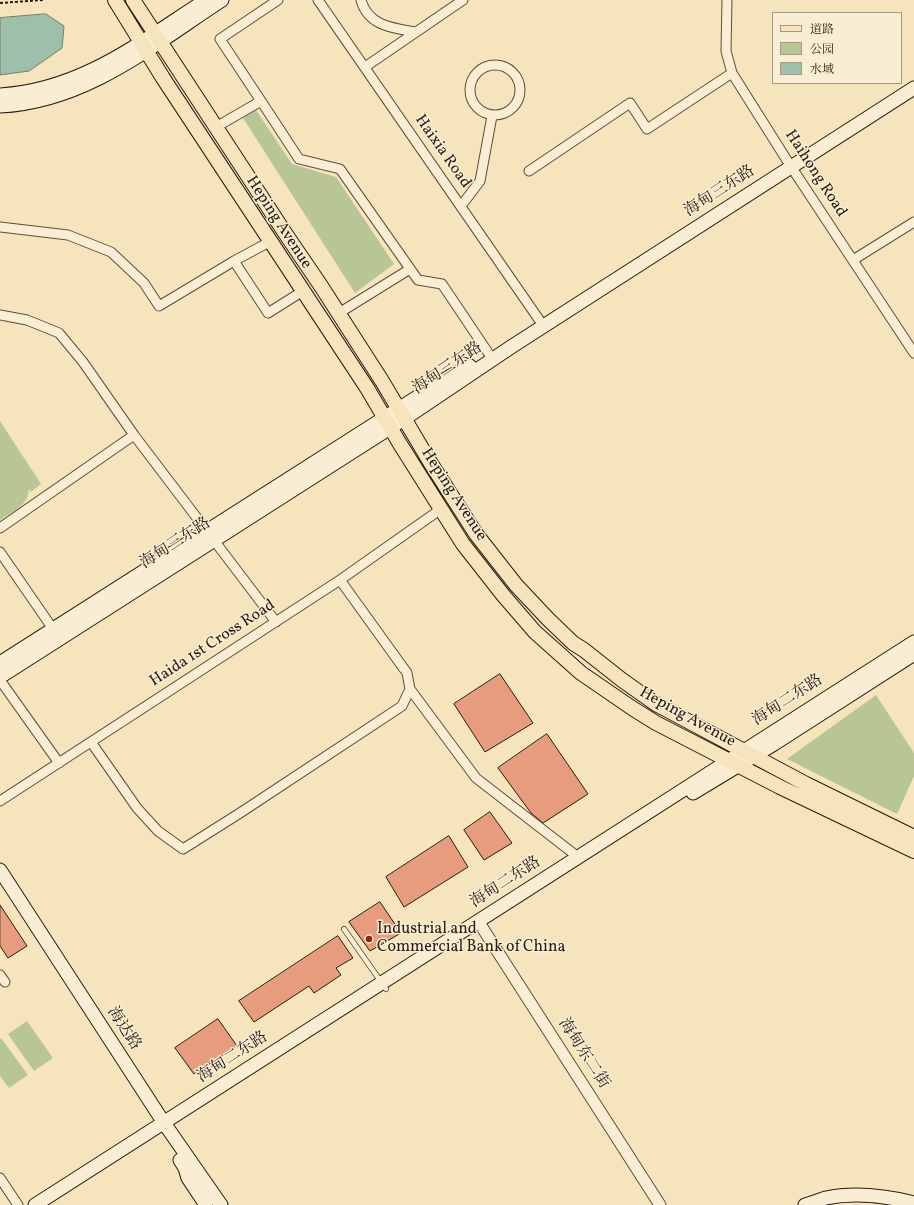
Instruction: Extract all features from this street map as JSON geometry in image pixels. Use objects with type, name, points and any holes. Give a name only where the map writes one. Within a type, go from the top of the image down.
[{"type":"main road","name":"Heping Avenue","points":[[115,0],[163,78],[367,388],[467,551],[535,632],[576,669],[656,723],[807,800],[914,851]]},
{"type":"main road","name":"Heping Avenue","points":[[133,0],[339,313],[476,534],[516,584],[548,619],[573,643],[641,693],[673,713],[806,784],[914,837]]},
{"type":"main road","points":[[0,106],[36,102],[76,89],[121,67],[144,46],[206,0]]},
{"type":"main road","points":[[157,37],[222,0]]},
{"type":"main road","points":[[0,95],[34,90],[74,79],[144,46]]},
{"type":"main road","points":[[0,663],[210,536],[401,414],[540,321],[790,164],[914,81]]},
{"type":"main road","name":"海甸三东路","points":[[401,414],[524,338],[790,164],[914,88]]},
{"type":"main road","name":"海甸三东路","points":[[0,677],[210,536]]},
{"type":"main road","name":"海甸二东路","points":[[749,753],[914,642]]},
{"type":"main road","name":"海甸二东路","points":[[478,926],[578,857],[914,654]]},
{"type":"main road","name":"海甸二东路","points":[[50,1205],[163,1128],[478,926],[656,816],[733,763]]},
{"type":"main road","name":"海达路","points":[[0,870],[163,1128],[185,1168],[188,1178],[206,1205]]},
{"type":"main road","name":"海达路","points":[[0,883],[163,1128],[205,1181],[221,1205]]},
{"type":"main road","name":"海甸二东路","points":[[35,1205],[163,1128]]},
{"type":"main road","points":[[805,1205],[826,1198],[860,1195],[892,1197],[914,1203]]},
{"type":"main road","points":[[827,1205],[859,1202],[894,1205]]},
{"type":"street","points":[[278,0],[220,39],[299,159],[340,169],[418,280],[442,284],[489,354]]},
{"type":"street","name":"Haixia Road","points":[[318,0],[540,321]]},
{"type":"street","points":[[361,0],[373,20],[384,25],[416,32]]},
{"type":"street","points":[[365,67],[463,0]]},
{"type":"street","name":"Haihong Road","points":[[727,0],[726,51],[732,73],[914,353]]},
{"type":"street","points":[[497,64],[511,70],[517,77],[520,84],[520,92],[514,107],[508,112],[492,116],[476,108],[471,101],[469,92],[473,75],[488,65],[497,64]]},
{"type":"street","points":[[529,171],[630,103],[647,129],[732,73]]},
{"type":"street","points":[[216,127],[261,101]]},
{"type":"street","points":[[461,206],[480,181],[492,116]]},
{"type":"street","points":[[853,260],[914,222]]},
{"type":"street","points":[[0,227],[68,235],[111,252],[144,283],[159,306],[234,261],[271,241]]},
{"type":"street","points":[[234,261],[268,313],[303,291]]},
{"type":"street","points":[[339,313],[410,269]]},
{"type":"street","points":[[0,315],[27,320],[59,333],[83,362],[134,435],[276,622]]},
{"type":"street","points":[[0,528],[134,435]]},
{"type":"street","name":"Haida 1st Cross Road","points":[[0,801],[340,580],[441,509]]},
{"type":"street","points":[[0,552],[54,629]]},
{"type":"street","points":[[340,580],[407,672],[410,689],[476,778],[578,857]]},
{"type":"street","points":[[0,680],[59,763]]},
{"type":"street","points":[[91,742],[137,808],[158,831],[183,848],[240,813],[402,706],[410,689]]},
{"type":"street","name":"海甸东二街","points":[[478,926],[654,1205]]},
{"type":"street","name":"海甸东二街","points":[[478,926],[660,1205]]},
{"type":"street","points":[[0,1178],[18,1205]]},
{"type":"lane","points":[[344,929],[384,986]]},
{"type":"path","points":[[0,3],[43,0]]},
{"type":"green space","points":[[256,110],[292,164],[336,177],[394,264],[355,293],[243,118]]},
{"type":"green space","points":[[0,421],[41,484],[31,492],[29,489],[26,500],[23,504],[0,520]]},
{"type":"green space","points":[[876,695],[914,753],[914,776],[897,814],[787,759]]},
{"type":"green space","points":[[27,1021],[53,1058],[34,1071],[8,1034]]},
{"type":"green space","points":[[1,1038],[28,1075],[9,1088],[0,1076]]},
{"type":"water","points":[[46,14],[64,26],[62,48],[29,71],[0,75],[0,18]]},
{"type":"building","points":[[500,674],[533,723],[485,752],[454,704]]},
{"type":"building","points":[[547,734],[588,794],[543,823],[531,813],[498,768]]},
{"type":"building","points":[[490,812],[512,843],[484,860],[464,830]]},
{"type":"building","points":[[449,836],[468,867],[404,907],[386,877]]},
{"type":"building","points":[[380,902],[401,933],[370,951],[349,922]]},
{"type":"building","points":[[0,905],[27,946],[8,958],[0,946]]},
{"type":"building","points":[[338,936],[353,958],[336,968],[341,975],[314,993],[309,986],[254,1022],[239,1001]]},
{"type":"building","points":[[218,1019],[237,1046],[194,1074],[175,1048]]},
{"type":"place","name":"Industrial and Commercial Bank of China","points":[[369,939]]}]
